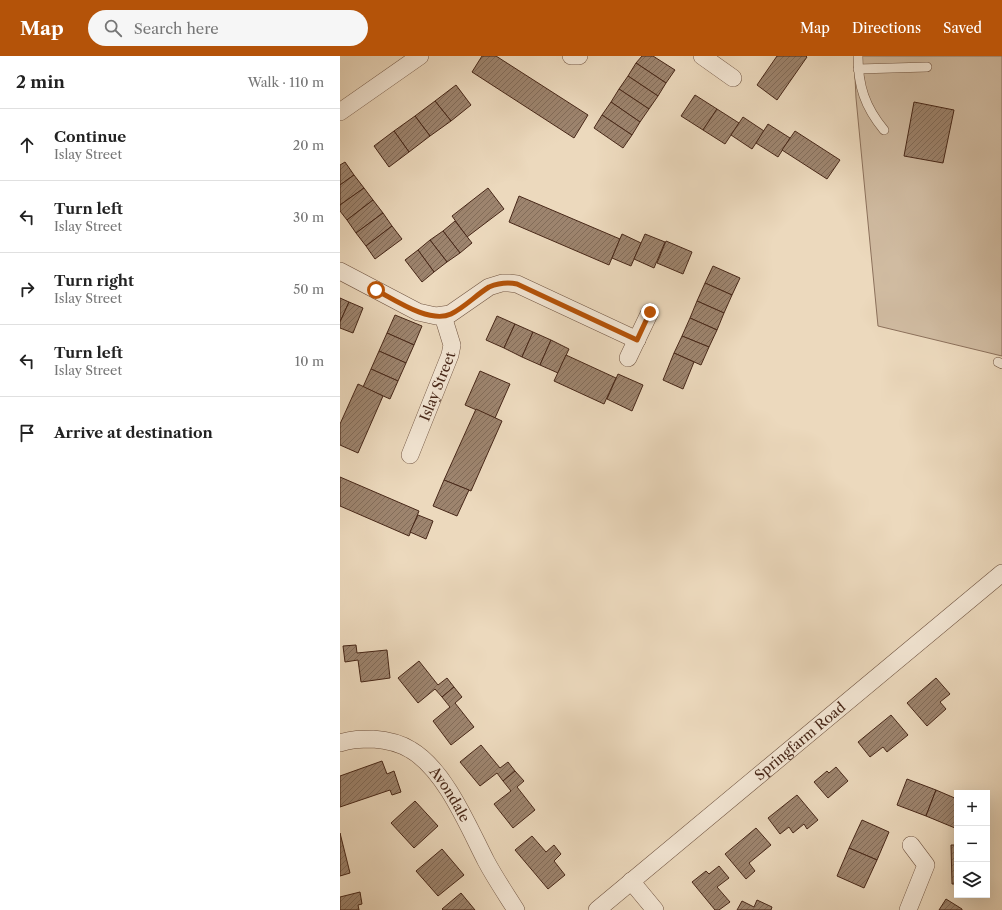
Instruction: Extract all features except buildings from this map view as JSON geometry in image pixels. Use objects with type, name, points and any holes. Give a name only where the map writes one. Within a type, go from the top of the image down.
[{"type":"street","points":[[341,109],[420,56]]},
{"type":"street","points":[[571,56],[579,56]]},
{"type":"street","points":[[702,56],[732,78]]},
{"type":"street","points":[[340,271],[418,312],[436,316],[450,314],[489,287],[496,284],[517,284],[637,340]]},
{"type":"street","points":[[628,358],[650,312]]},
{"type":"street","name":"Islay Street","points":[[410,455],[450,355],[452,345],[443,316]]},
{"type":"street","name":"Springfarm Road","points":[[597,910],[1002,573]]},
{"type":"street","name":"Avondale","points":[[340,743],[347,740],[361,738],[382,739],[398,743],[412,750],[426,761],[438,775],[459,809],[487,863],[516,910]]},
{"type":"street","points":[[908,910],[926,865],[911,845]]},
{"type":"street","points":[[631,881],[655,910]]},
{"type":"lane","points":[[858,56],[858,69],[864,99],[873,117],[884,130]]},
{"type":"lane","points":[[858,69],[927,67]]},
{"type":"shaded area","points":[[854,56],[1002,56],[1002,356],[878,326],[856,98]]},
{"type":"route","points":[[376,290],[418,312],[443,316],[450,314],[489,287],[502,283],[517,284],[637,340],[650,312]]}]
